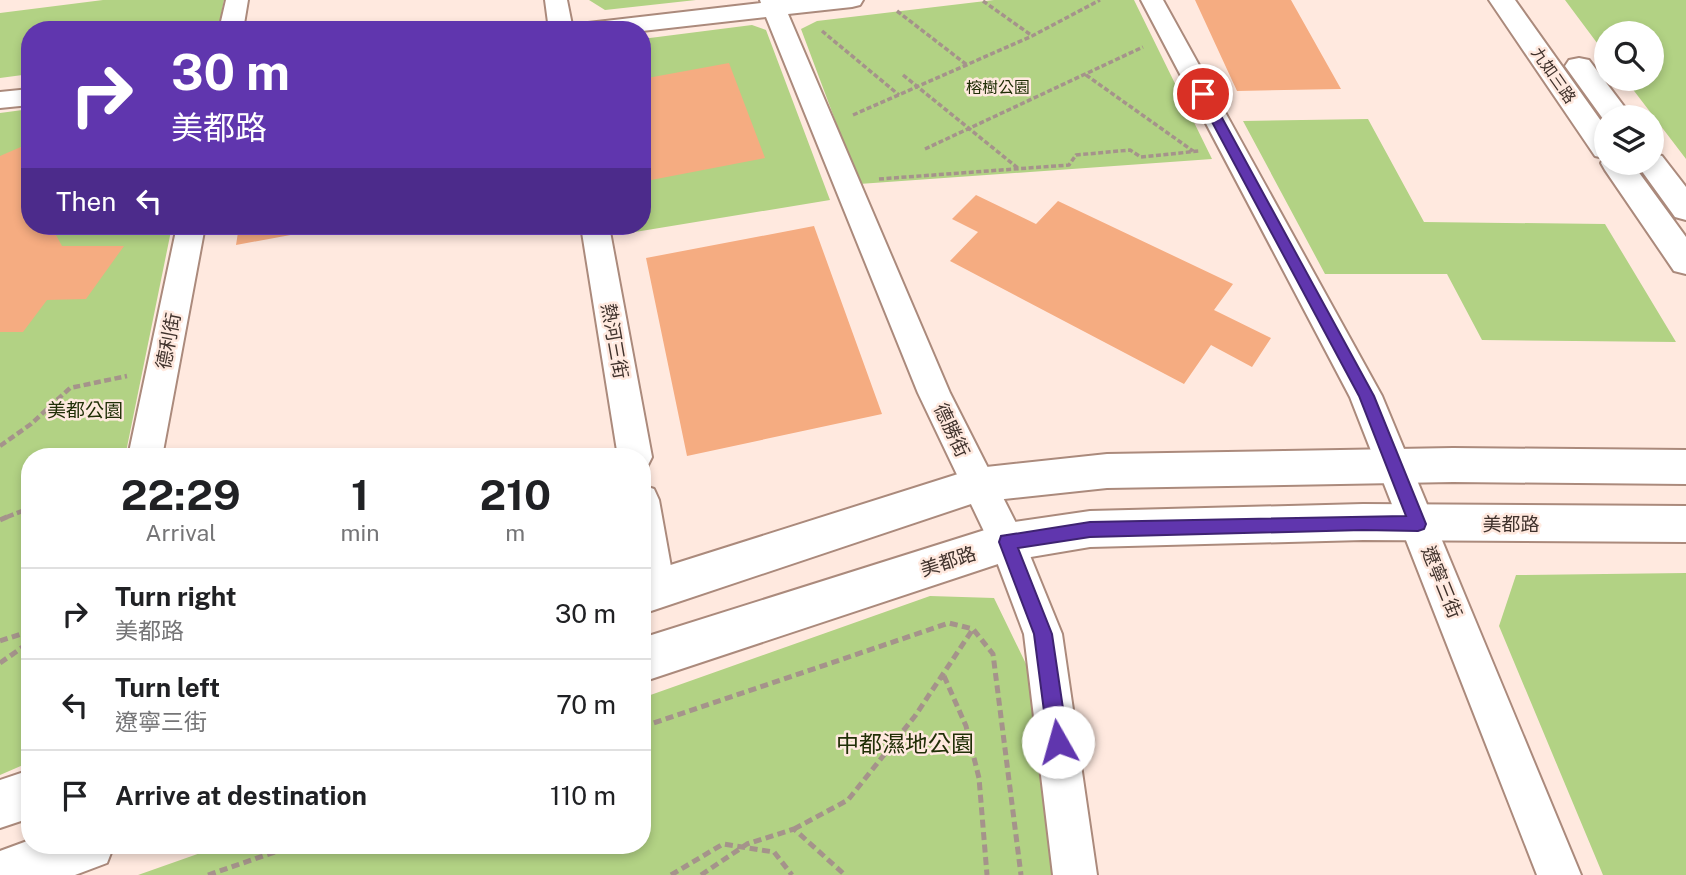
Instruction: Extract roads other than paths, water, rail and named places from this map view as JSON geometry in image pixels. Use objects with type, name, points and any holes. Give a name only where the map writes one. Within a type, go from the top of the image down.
[{"type":"street","points":[[233,21],[237,0]]},
{"type":"street","points":[[556,0],[560,21]]},
{"type":"street","points":[[651,21],[772,4],[852,0]]},
{"type":"street","name":"遼寧三街","points":[[1152,0],[1355,374],[1559,875]]},
{"type":"street","name":"九如三路","points":[[1502,0],[1594,132]]},
{"type":"street","name":"九如三路","points":[[1531,0],[1609,105]]},
{"type":"street","name":"德勝街","points":[[772,4],[934,393],[1007,542],[1043,634],[1075,875]]},
{"type":"street","points":[[0,100],[21,98]]},
{"type":"street","points":[[1624,175],[1686,262]]},
{"type":"street","points":[[1660,175],[1686,209]]},
{"type":"street","name":"德利街","points":[[147,448],[189,235]]},
{"type":"street","name":"熱河三街","points":[[597,235],[633,448]]},
{"type":"street","points":[[651,592],[977,485],[1080,472],[1394,466],[1686,467]]},
{"type":"street","name":"美都路","points":[[651,657],[1007,542],[1090,529],[1353,523],[1686,524]]},
{"type":"street","points":[[0,804],[21,797]]},
{"type":"street","points":[[2,875],[57,854]]},
{"type":"park label","name":"榕樹公園","points":[[998,87]]},
{"type":"park label","name":"美都公園","points":[[85,410]]},
{"type":"park label","name":"中都濕地公園","points":[[905,744]]}]
